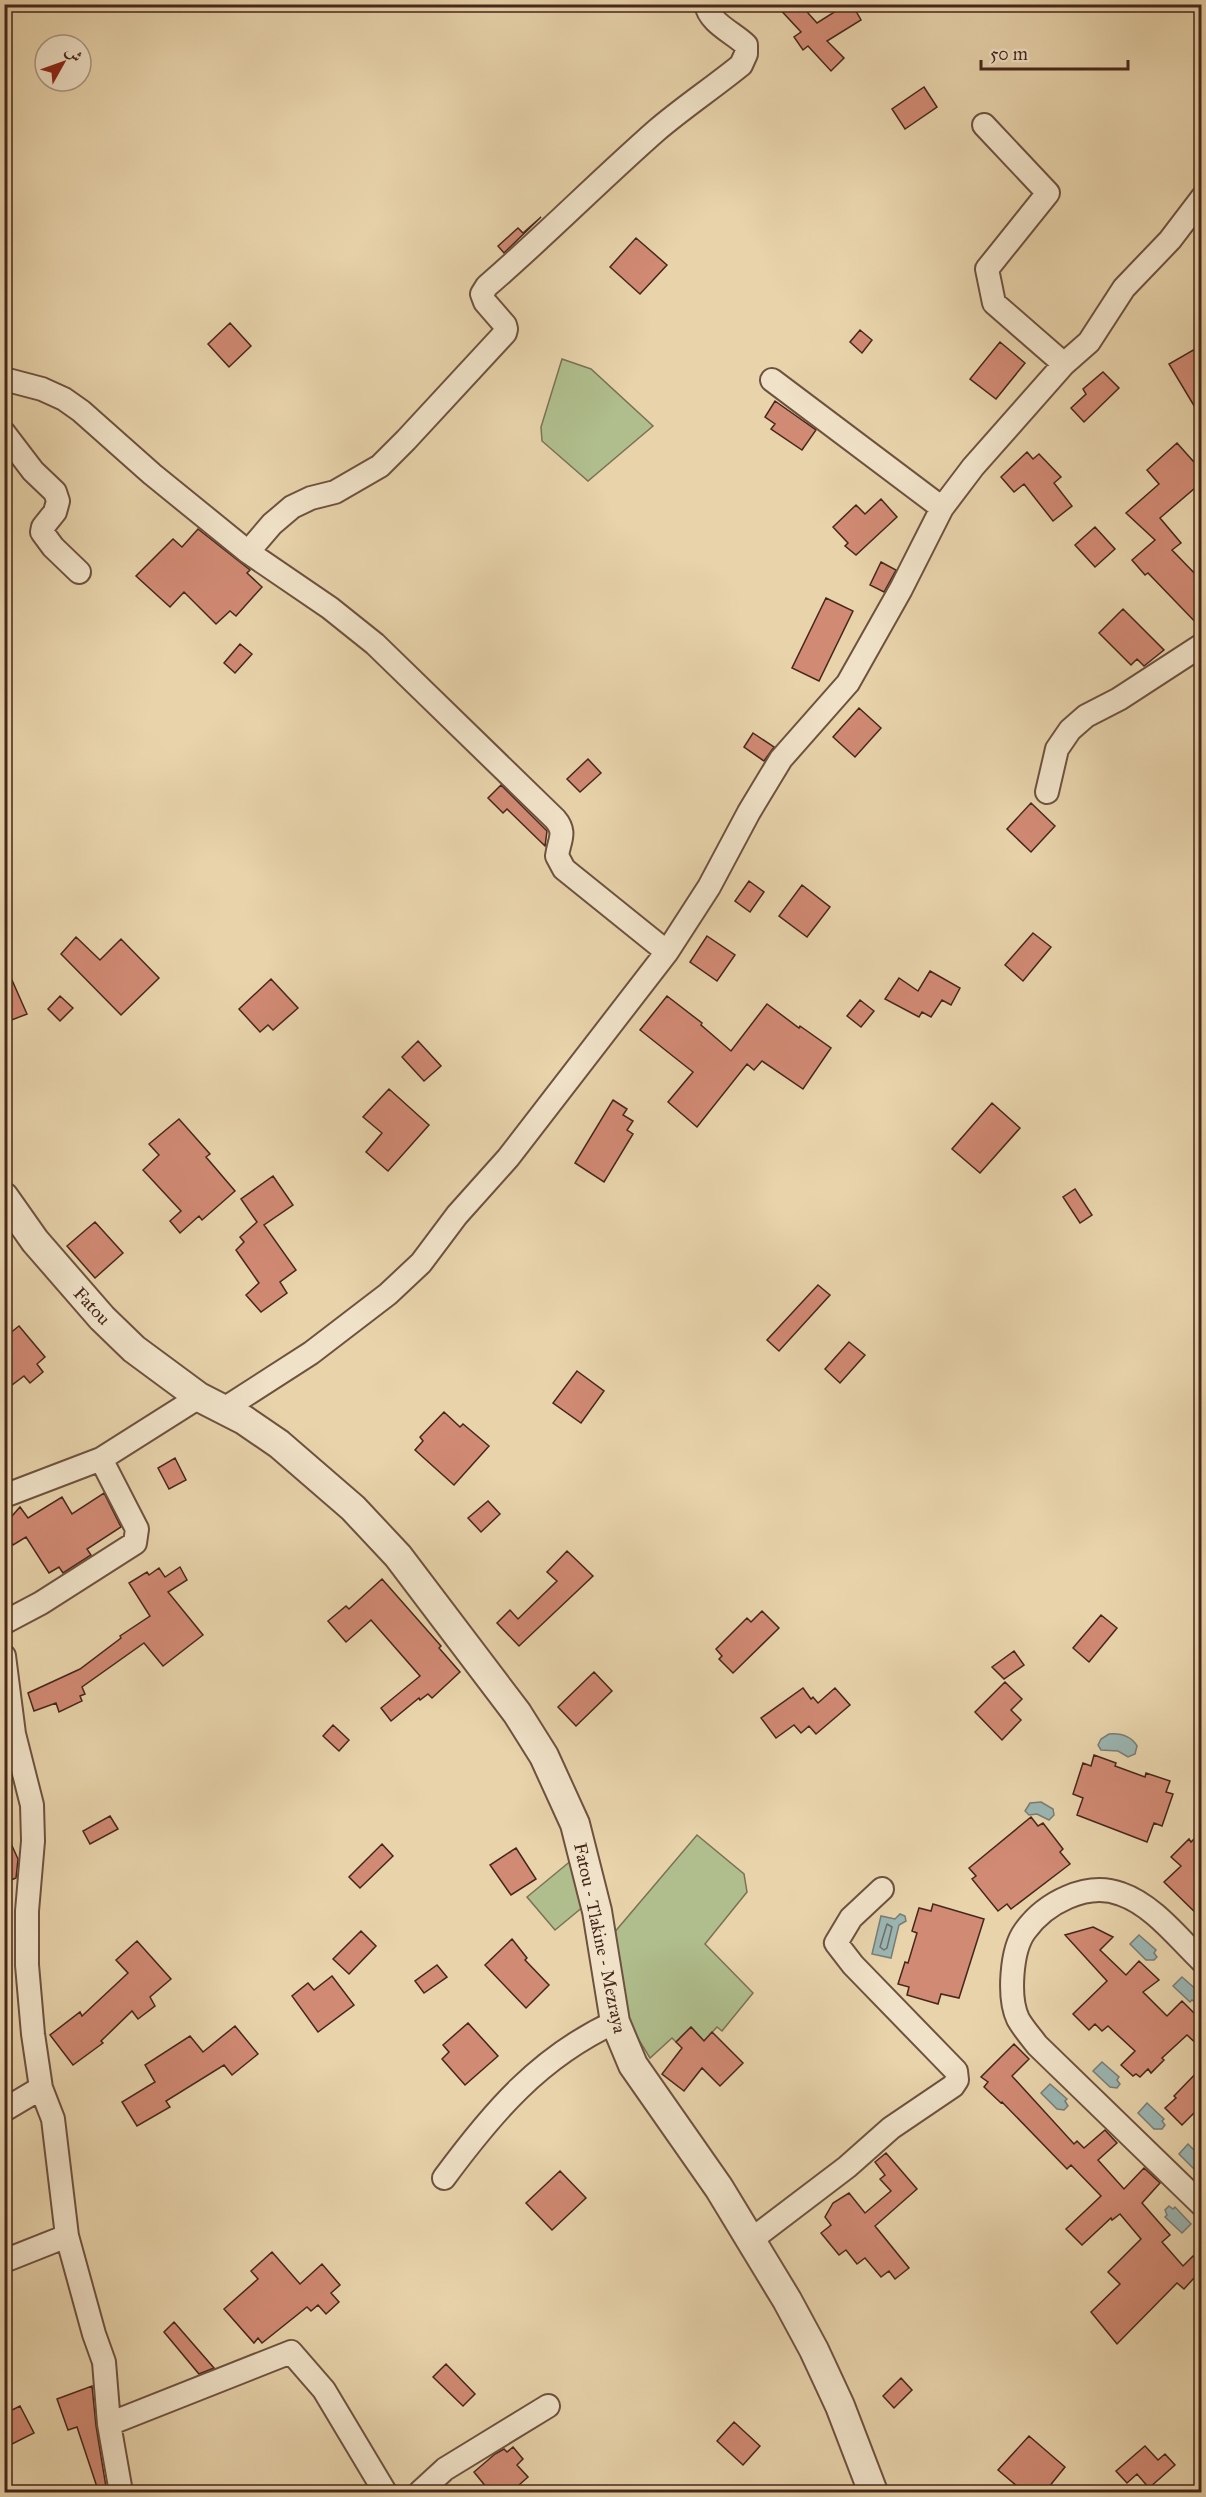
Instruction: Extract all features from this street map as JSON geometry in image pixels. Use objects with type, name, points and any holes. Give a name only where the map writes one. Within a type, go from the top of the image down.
[{"type":"street","points":[[248,552],[272,524],[292,507],[311,498],[335,492],[380,466],[506,329],[485,302],[482,294],[487,286],[537,243],[600,181],[659,128],[741,65],[746,54],[746,45],[717,22],[707,11],[706,4]]},
{"type":"street","points":[[984,125],[1048,193],[987,269],[994,303],[1064,364]]},
{"type":"street","points":[[4,1496],[102,1459],[211,1403],[263,1385],[355,1321],[421,1263],[457,1215],[508,1158],[667,952],[709,887],[749,812],[781,759],[848,683],[902,590],[942,508],[973,467],[1064,364],[1089,342],[1124,288],[1170,240],[1202,198]]},
{"type":"street","points":[[4,379],[42,389],[64,399],[81,411],[152,474],[248,552],[330,608],[375,644],[561,826],[563,835],[556,856],[564,869],[667,952]]},
{"type":"street","points":[[772,380],[942,508]]},
{"type":"street","points":[[4,433],[33,471],[55,492],[58,501],[55,512],[42,531],[53,547],[78,572]]},
{"type":"street","points":[[1047,792],[1057,749],[1070,730],[1086,716],[1119,699],[1202,645]]},
{"type":"street","name":"Fatou","points":[[4,1197],[35,1241],[102,1318],[134,1349],[211,1403]]},
{"type":"street","name":"Fatou - Tlakine - Mezraya","points":[[211,1403],[279,1444],[353,1508],[398,1556],[477,1658],[544,1756],[575,1824],[601,1934],[615,2022],[633,2065],[708,2173],[751,2240],[814,2350],[840,2406],[873,2493]]},
{"type":"street","points":[[4,1651],[6,1613],[41,1603],[135,1543],[137,1529],[102,1459]]},
{"type":"street","points":[[4,1656],[14,1734],[32,1805],[27,1965],[33,2034],[41,2088],[53,2119],[68,2236],[94,2334],[104,2362],[109,2424],[121,2493]]},
{"type":"street","points":[[751,2240],[847,2167],[891,2128],[948,2089],[957,2080],[956,2071],[853,1965],[836,1943],[852,1918],[882,1889]]},
{"type":"street","points":[[1202,1961],[1144,1905],[1120,1893],[1096,1890],[1071,1895],[1058,1902],[1025,1931],[1015,1963],[1012,1995],[1018,2019],[1037,2045],[1202,2205]]},
{"type":"street","points":[[444,2178],[494,2114],[531,2075],[569,2047],[615,2022]]},
{"type":"street","points":[[4,2110],[41,2088]]},
{"type":"street","points":[[4,2261],[68,2236]]},
{"type":"street","points":[[109,2424],[291,2352],[324,2390],[385,2493]]},
{"type":"street","points":[[420,2493],[445,2469],[548,2406]]},
{"type":"green space","points":[[562,359],[591,369],[653,426],[588,481],[542,441],[541,427]]},
{"type":"green space","points":[[697,1835],[744,1874],[747,1892],[705,1944],[753,1993],[722,2031],[717,2027],[704,2041],[691,2027],[676,2042],[672,2038],[650,2058],[628,2022],[613,1934]]},
{"type":"green space","points":[[573,1859],[584,1906],[555,1930],[527,1897]]},
{"type":"water","points":[[1109,1734],[1122,1735],[1132,1740],[1137,1746],[1135,1754],[1128,1757],[1118,1751],[1101,1750],[1098,1745],[1101,1739]]},
{"type":"water","points":[[1041,1802],[1053,1809],[1054,1815],[1049,1820],[1037,1814],[1029,1815],[1025,1811],[1030,1803]]},
{"type":"water","points":[[900,1914],[905,1916],[906,1921],[899,1925],[891,1958],[872,1954],[881,1916],[895,1919]]},
{"type":"water","points":[[1139,1935],[1156,1950],[1154,1953],[1157,1957],[1154,1960],[1146,1960],[1130,1944]]},
{"type":"water","points":[[1182,1977],[1199,1992],[1197,1994],[1200,1999],[1196,2003],[1192,2000],[1190,2002],[1173,1986]]},
{"type":"water","points":[[1102,2062],[1119,2077],[1117,2080],[1120,2084],[1117,2088],[1110,2087],[1093,2071]]},
{"type":"water","points":[[1050,2084],[1067,2099],[1065,2101],[1068,2106],[1064,2110],[1057,2109],[1041,2093]]},
{"type":"water","points":[[1147,2103],[1164,2119],[1162,2121],[1165,2125],[1162,2129],[1154,2129],[1138,2113]]},
{"type":"water","points":[[1188,2144],[1201,2157],[1201,2171],[1197,2168],[1195,2170],[1179,2154]]},
{"type":"water","points":[[1169,2206],[1173,2209],[1175,2207],[1191,2224],[1182,2233],[1165,2217],[1167,2215],[1165,2210]]},
{"type":"building","points":[[775,4],[800,4],[817,23],[847,4],[852,4],[861,20],[827,41],[844,58],[831,71],[808,46],[803,50],[794,37],[801,32]]},
{"type":"building","points":[[924,87],[937,107],[905,129],[892,109]]},
{"type":"building","points":[[541,217],[504,253],[498,246],[518,228],[523,233]]},
{"type":"building","points":[[636,238],[667,265],[640,294],[610,267]]},
{"type":"building","points":[[230,323],[251,346],[229,367],[208,344]]},
{"type":"building","points":[[860,330],[872,340],[862,353],[850,342]]},
{"type":"building","points":[[1000,342],[1025,363],[996,399],[970,379]]},
{"type":"building","points":[[1202,345],[1202,419],[1169,364]]},
{"type":"building","points":[[1103,372],[1119,388],[1084,422],[1071,408],[1086,394],[1083,389]]},
{"type":"building","points":[[775,401],[816,430],[802,450],[771,429],[775,424],[765,417]]},
{"type":"building","points":[[1177,443],[1202,471],[1202,482],[1160,518],[1181,543],[1172,550],[1202,581],[1202,629],[1148,573],[1145,575],[1132,560],[1155,540],[1126,513],[1159,484],[1147,470]]},
{"type":"building","points":[[1027,452],[1033,459],[1039,454],[1061,477],[1054,483],[1072,506],[1053,521],[1024,484],[1014,492],[1001,477]]},
{"type":"building","points":[[881,499],[897,517],[856,555],[845,546],[848,543],[833,527],[856,505],[865,514]]},
{"type":"building","points":[[1095,527],[1115,549],[1095,567],[1075,545]]},
{"type":"building","points":[[198,529],[250,570],[247,573],[262,587],[236,616],[230,611],[216,624],[184,592],[170,607],[136,576],[173,539],[182,547]]},
{"type":"building","points":[[881,562],[896,570],[884,592],[870,585]]},
{"type":"building","points":[[826,598],[853,611],[819,681],[792,668]]},
{"type":"building","points":[[1123,609],[1164,650],[1144,666],[1137,659],[1131,665],[1099,633]]},
{"type":"building","points":[[240,644],[252,654],[235,673],[224,663]]},
{"type":"building","points":[[859,708],[881,728],[855,757],[833,737]]},
{"type":"building","points":[[753,733],[774,747],[764,761],[744,747]]},
{"type":"building","points":[[588,759],[601,773],[580,792],[567,779]]},
{"type":"building","points":[[501,785],[547,831],[545,846],[507,809],[503,813],[488,798]]},
{"type":"building","points":[[1031,803],[1055,826],[1031,852],[1007,829]]},
{"type":"building","points":[[749,881],[764,892],[750,912],[735,901]]},
{"type":"building","points":[[802,885],[830,907],[807,937],[779,916]]},
{"type":"building","points":[[1033,933],[1051,947],[1023,981],[1005,965]]},
{"type":"building","points":[[707,936],[735,955],[717,981],[690,962]]},
{"type":"building","points":[[76,937],[100,960],[121,939],[159,978],[121,1015],[61,954]]},
{"type":"building","points":[[4,962],[27,1014],[4,1023]]},
{"type":"building","points":[[930,971],[960,988],[951,1005],[942,1000],[931,1017],[922,1012],[919,1017],[885,999],[899,978],[918,991]]},
{"type":"building","points":[[271,979],[298,1008],[273,1030],[268,1025],[260,1032],[239,1009]]},
{"type":"building","points":[[60,996],[73,1008],[60,1021],[48,1009]]},
{"type":"building","points":[[667,996],[702,1023],[701,1025],[731,1051],[767,1004],[831,1048],[803,1089],[762,1061],[754,1070],[747,1064],[697,1127],[668,1102],[693,1072],[640,1030]]},
{"type":"building","points":[[860,1000],[874,1011],[861,1027],[847,1016]]},
{"type":"building","points":[[418,1041],[441,1066],[424,1081],[402,1057]]},
{"type":"building","points":[[389,1089],[429,1125],[388,1171],[366,1152],[382,1133],[363,1117]]},
{"type":"building","points":[[613,1100],[627,1109],[623,1115],[633,1121],[627,1130],[633,1134],[604,1182],[575,1163]]},
{"type":"building","points":[[992,1103],[1020,1128],[980,1173],[952,1149]]},
{"type":"building","points":[[179,1119],[210,1154],[206,1157],[235,1191],[202,1220],[199,1216],[180,1233],[170,1221],[181,1211],[143,1170],[159,1155],[149,1144]]},
{"type":"building","points":[[273,1176],[293,1205],[264,1225],[296,1270],[280,1282],[287,1293],[261,1312],[246,1295],[259,1283],[236,1250],[244,1242],[240,1237],[257,1222],[241,1199]]},
{"type":"building","points":[[1075,1189],[1092,1215],[1080,1223],[1063,1197]]},
{"type":"building","points":[[95,1222],[123,1253],[95,1278],[67,1246]]},
{"type":"building","points":[[818,1285],[830,1295],[779,1351],[767,1340]]},
{"type":"building","points":[[19,1326],[45,1357],[37,1364],[43,1372],[30,1383],[24,1376],[4,1391],[4,1338]]},
{"type":"building","points":[[849,1342],[865,1355],[840,1383],[825,1369]]},
{"type":"building","points":[[577,1371],[604,1391],[581,1423],[553,1403]]},
{"type":"building","points":[[444,1412],[460,1427],[463,1424],[489,1446],[454,1485],[415,1450],[423,1441],[420,1437]]},
{"type":"building","points":[[175,1458],[186,1480],[169,1489],[158,1468]]},
{"type":"building","points":[[104,1493],[121,1527],[87,1549],[91,1555],[63,1573],[59,1567],[49,1573],[26,1537],[13,1545],[4,1532],[4,1525],[20,1507],[28,1518],[62,1497],[72,1514]]},
{"type":"building","points":[[488,1501],[500,1514],[481,1532],[468,1518]]},
{"type":"building","points":[[567,1551],[593,1576],[519,1646],[497,1623],[510,1610],[518,1619],[557,1581],[547,1572]]},
{"type":"building","points":[[180,1567],[187,1580],[168,1592],[203,1635],[163,1666],[144,1643],[82,1687],[85,1694],[80,1696],[82,1701],[59,1712],[56,1703],[34,1711],[28,1693],[80,1669],[121,1638],[120,1636],[150,1616],[129,1583],[159,1568],[165,1577]]},
{"type":"building","points":[[382,1579],[441,1646],[439,1648],[460,1672],[432,1698],[428,1694],[420,1700],[419,1698],[391,1721],[381,1708],[420,1676],[371,1620],[346,1642],[328,1621],[346,1606],[349,1609]]},
{"type":"building","points":[[762,1611],[779,1628],[733,1673],[719,1659],[722,1656],[716,1649],[747,1618],[751,1622]]},
{"type":"building","points":[[1101,1615],[1117,1628],[1089,1662],[1073,1648]]},
{"type":"building","points":[[1014,1651],[1024,1665],[1004,1679],[992,1667]]},
{"type":"building","points":[[594,1672],[612,1691],[576,1726],[558,1707]]},
{"type":"building","points":[[1005,1682],[1022,1699],[1011,1710],[1021,1720],[1002,1740],[975,1712]]},
{"type":"building","points":[[803,1688],[811,1699],[813,1697],[818,1703],[835,1688],[850,1705],[816,1734],[809,1726],[801,1733],[794,1725],[776,1738],[761,1718]]},
{"type":"building","points":[[333,1725],[349,1740],[339,1751],[323,1736]]},
{"type":"building","points":[[1094,1755],[1145,1777],[1146,1773],[1170,1781],[1166,1792],[1173,1794],[1162,1826],[1154,1823],[1147,1842],[1077,1815],[1083,1798],[1073,1794],[1083,1763],[1091,1766]]},
{"type":"building","points":[[110,1816],[118,1829],[90,1844],[83,1831]]},
{"type":"building","points":[[1031,1817],[1038,1826],[1043,1823],[1063,1849],[1060,1852],[1070,1864],[1011,1909],[1007,1904],[998,1911],[972,1879],[976,1876],[969,1868]]},
{"type":"building","points":[[4,1828],[18,1859],[16,1878],[4,1883]]},
{"type":"building","points":[[1202,1831],[1202,1919],[1164,1882],[1181,1866],[1171,1857],[1189,1839],[1191,1842]]},
{"type":"building","points":[[382,1844],[393,1856],[360,1888],[349,1877]]},
{"type":"building","points":[[516,1848],[536,1879],[511,1895],[490,1865]]},
{"type":"building","points":[[933,1904],[984,1919],[959,1998],[941,1994],[938,2004],[907,1995],[909,1987],[898,1984],[905,1962],[908,1963],[917,1933],[912,1931],[919,1908],[931,1911]]},
{"type":"building","points":[[1093,1927],[1113,1937],[1100,1950],[1126,1975],[1139,1961],[1159,1980],[1143,1992],[1167,2016],[1182,2001],[1202,2021],[1202,2049],[1187,2035],[1162,2058],[1164,2060],[1151,2073],[1148,2069],[1140,2077],[1136,2074],[1133,2076],[1121,2065],[1135,2051],[1108,2026],[1102,2031],[1095,2024],[1089,2030],[1073,2014],[1107,1981],[1065,1935]]},
{"type":"building","points":[[361,1931],[376,1946],[349,1974],[333,1959]]},
{"type":"building","points":[[512,1939],[527,1958],[525,1960],[549,1985],[526,2008],[485,1965]]},
{"type":"building","points":[[137,1941],[171,1979],[150,1997],[155,2006],[138,2019],[132,2011],[101,2041],[103,2043],[73,2065],[50,2035],[80,2012],[82,2016],[128,1973],[116,1960]]},
{"type":"building","points":[[437,1965],[447,1977],[424,1993],[415,1981]]},
{"type":"building","points":[[332,1976],[354,2005],[318,2032],[292,1996],[308,1983],[314,1990]]},
{"type":"building","points":[[468,2023],[498,2056],[465,2085],[442,2059],[449,2052],[443,2045]]},
{"type":"building","points":[[235,2026],[258,2054],[232,2075],[224,2065],[166,2101],[170,2107],[137,2126],[122,2102],[155,2082],[145,2065],[190,2036],[203,2052]]},
{"type":"building","points":[[691,2027],[704,2041],[712,2032],[743,2063],[720,2086],[702,2068],[684,2091],[662,2074],[682,2048],[676,2042]]},
{"type":"building","points":[[1014,2044],[1029,2059],[1012,2076],[1074,2144],[1077,2141],[1084,2148],[1105,2130],[1117,2143],[1098,2160],[1124,2189],[1144,2168],[1160,2183],[1142,2203],[1170,2235],[1162,2242],[1183,2266],[1193,2256],[1202,2264],[1202,2285],[1194,2278],[1184,2289],[1177,2283],[1117,2344],[1091,2312],[1120,2284],[1108,2272],[1141,2239],[1120,2214],[1112,2220],[1111,2218],[1082,2245],[1066,2229],[1101,2196],[1071,2165],[1067,2169],[1002,2102],[984,2087],[988,2082],[981,2077]]},
{"type":"building","points":[[1202,2067],[1202,2105],[1182,2125],[1165,2108]]},
{"type":"building","points":[[886,2153],[917,2189],[875,2226],[909,2268],[895,2279],[889,2271],[881,2277],[865,2258],[857,2264],[846,2250],[839,2255],[821,2233],[831,2225],[825,2217],[833,2203],[849,2193],[865,2213],[891,2191],[880,2179],[885,2175],[875,2162]]},
{"type":"building","points":[[560,2171],[586,2198],[552,2230],[526,2203]]},
{"type":"building","points":[[272,2252],[300,2284],[322,2264],[340,2285],[331,2293],[339,2302],[326,2314],[318,2305],[311,2311],[307,2307],[262,2343],[258,2338],[254,2343],[224,2309],[258,2279],[251,2271]]},
{"type":"building","points":[[174,2322],[214,2368],[199,2374],[164,2332]]},
{"type":"building","points":[[446,2364],[475,2394],[463,2406],[433,2377]]},
{"type":"building","points":[[901,2378],[912,2390],[894,2408],[883,2396]]},
{"type":"building","points":[[92,2386],[106,2487],[98,2490],[77,2427],[68,2430],[57,2399]]},
{"type":"building","points":[[20,2406],[34,2433],[4,2448],[4,2414]]},
{"type":"building","points":[[734,2422],[760,2446],[743,2465],[717,2441]]},
{"type":"building","points":[[1029,2436],[1065,2467],[1044,2493],[1025,2493],[998,2470]]},
{"type":"building","points":[[1145,2446],[1158,2460],[1165,2454],[1175,2465],[1149,2488],[1137,2474],[1127,2483],[1116,2471]]},
{"type":"building","points":[[513,2447],[523,2459],[517,2465],[528,2477],[510,2493],[491,2493],[474,2472],[495,2454],[504,2449],[507,2452]]}]
